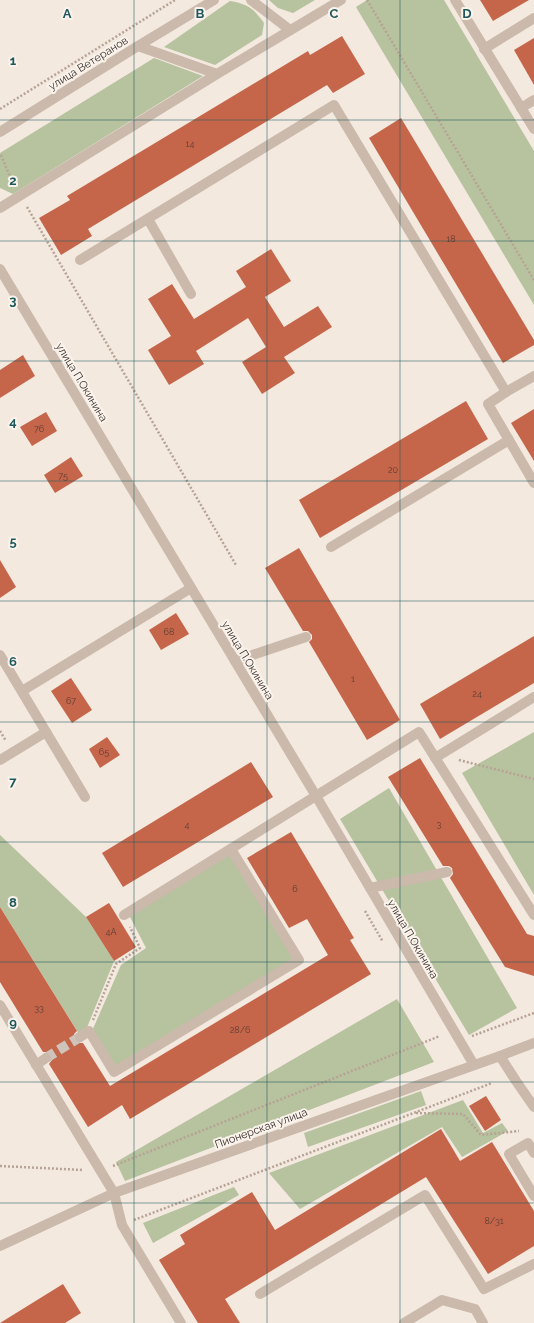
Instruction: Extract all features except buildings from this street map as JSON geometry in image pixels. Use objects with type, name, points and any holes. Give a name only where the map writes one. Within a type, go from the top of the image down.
[{"type":"street","points":[[138,46],[214,0]]},
{"type":"street","points":[[251,0],[290,30]]},
{"type":"street","points":[[0,208],[217,74],[341,0]]},
{"type":"street","points":[[455,0],[534,129]]},
{"type":"street","points":[[484,49],[534,18]]},
{"type":"street","name":"улица Ветеранов","points":[[1,128],[138,46],[217,74]]},
{"type":"street","points":[[521,108],[534,100]]},
{"type":"street","points":[[80,260],[334,105],[506,392]]},
{"type":"street","points":[[148,219],[191,294]]},
{"type":"street","name":"улица П.Окинина","points":[[0,269],[316,796],[474,1065]]},
{"type":"street","points":[[534,376],[488,404],[534,483]]},
{"type":"street","points":[[331,547],[509,440]]},
{"type":"street","points":[[22,691],[191,588]]},
{"type":"street","points":[[235,661],[306,637]]},
{"type":"street","points":[[0,655],[85,797]]},
{"type":"street","points":[[437,757],[534,697]]},
{"type":"street","points":[[0,760],[46,732]]},
{"type":"street","points":[[124,915],[419,732],[437,757],[534,915]]},
{"type":"street","points":[[80,1037],[89,1031],[114,1072],[299,960],[231,848]]},
{"type":"street","points":[[370,888],[447,872]]},
{"type":"street","points":[[0,1005],[114,1194],[122,1224],[181,1323]]},
{"type":"street","name":"Пионерская улица","points":[[0,1246],[114,1194],[500,1056],[534,1042]]},
{"type":"street","points":[[500,1056],[534,1107]]},
{"type":"street","points":[[36,1065],[46,1058]]},
{"type":"street","points":[[534,1153],[528,1143],[509,1154],[534,1196]]},
{"type":"street","points":[[260,1294],[425,1195],[484,1289],[534,1264]]},
{"type":"street","points":[[404,1323],[442,1300],[475,1310],[483,1323]]},
{"type":"path","points":[[0,109],[175,0]]},
{"type":"path","points":[[367,0],[534,280]]},
{"type":"path","points":[[1,155],[14,186]]},
{"type":"path","points":[[26,205],[236,565]]},
{"type":"path","points":[[437,757],[534,779]]},
{"type":"path","points":[[89,1031],[116,964],[140,948],[124,915]]},
{"type":"path","points":[[468,1037],[534,1013]]},
{"type":"path","points":[[0,1166],[100,1171],[440,1036]]},
{"type":"path","points":[[122,1224],[492,1084]]},
{"type":"path","points":[[414,1113],[463,1114],[481,1135],[519,1130]]},
{"type":"green space","points":[[269,0],[315,0],[293,13],[278,8]]},
{"type":"green space","points":[[367,0],[444,0],[534,151],[534,305],[356,7]]},
{"type":"green space","points":[[230,1],[246,5],[257,14],[264,23],[262,35],[215,65],[164,47]]},
{"type":"green space","points":[[154,58],[203,76],[13,194],[0,188],[0,153]]},
{"type":"green space","points":[[534,732],[534,895],[462,773]]},
{"type":"green space","points":[[389,788],[517,1008],[469,1035],[340,819]]},
{"type":"green space","points":[[0,835],[86,917],[114,961],[86,1030],[79,1034],[0,907]]},
{"type":"green space","points":[[230,853],[295,958],[115,1068],[92,1031],[121,965],[146,948],[129,915]]},
{"type":"green space","points":[[397,999],[434,1062],[125,1181],[116,1162]]},
{"type":"green space","points":[[421,1091],[426,1105],[308,1147],[304,1133]]},
{"type":"green space","points":[[463,1100],[483,1133],[502,1123],[508,1131],[462,1157],[442,1127],[300,1209],[269,1173]]},
{"type":"green space","points":[[234,1187],[239,1195],[153,1243],[143,1223]]},
{"type":"tunnel","points":[[46,1058],[80,1037]]}]
